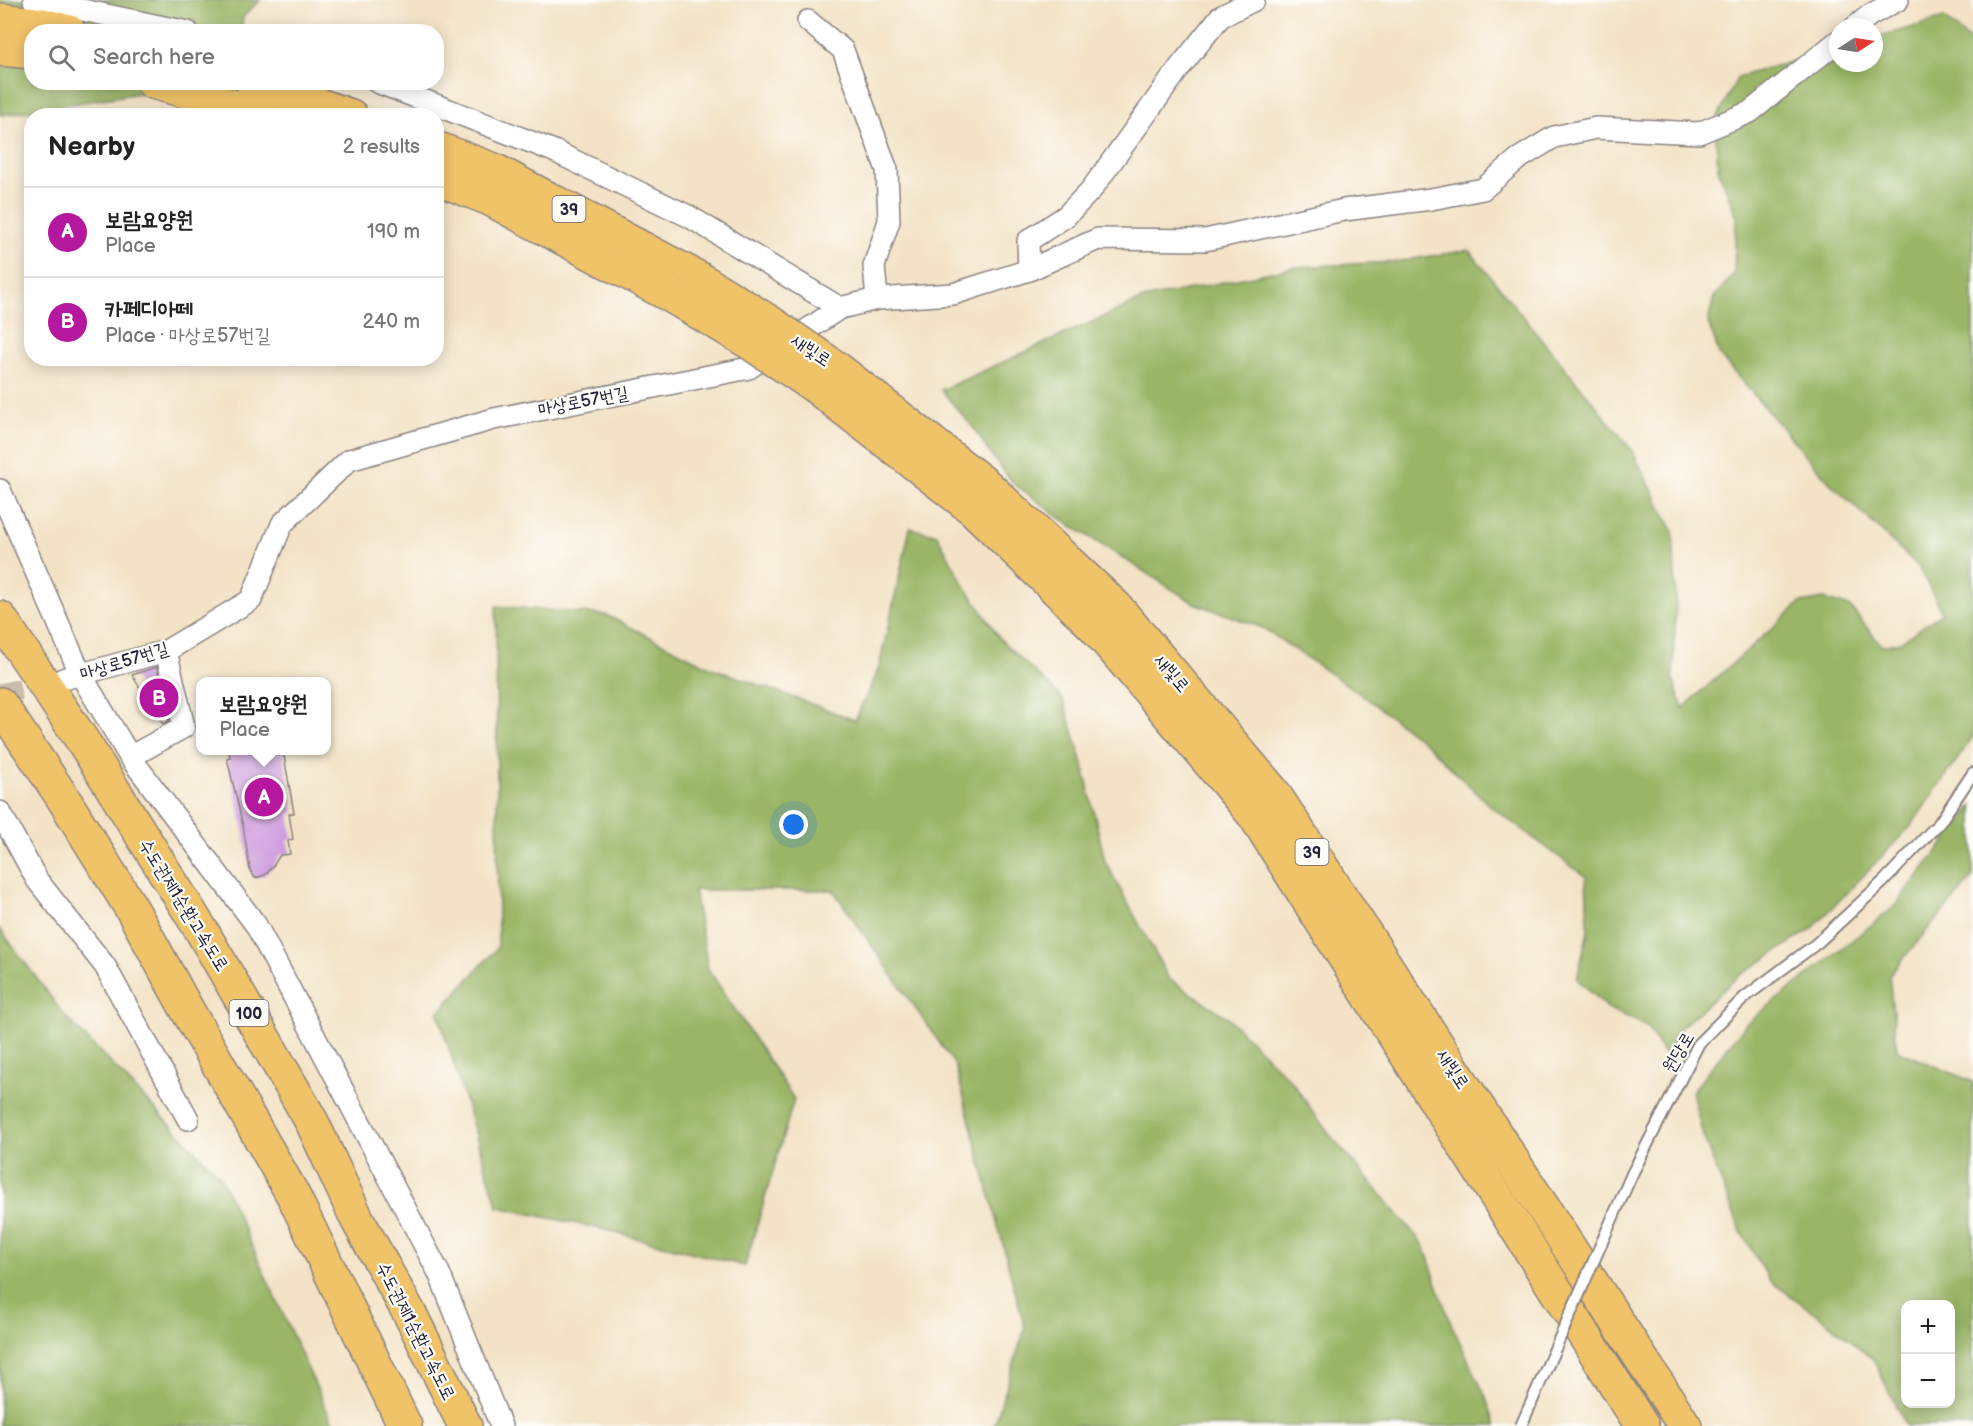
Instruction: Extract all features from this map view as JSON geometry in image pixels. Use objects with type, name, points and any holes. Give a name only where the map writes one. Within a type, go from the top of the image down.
[{"type":"highway","points":[[0,20],[34,24]]},
{"type":"highway","points":[[0,49],[24,51]]},
{"type":"highway","points":[[179,90],[236,108]]},
{"type":"highway","points":[[275,90],[328,108]]},
{"type":"highway","name":"새빛로","points":[[444,151],[494,170],[685,287],[749,342],[826,377],[986,485],[1115,606],[1273,792],[1685,1426]]},
{"type":"highway","name":"새빛로","points":[[444,181],[488,198],[685,287]]},
{"type":"highway","name":"새빛로","points":[[826,377],[973,509],[1095,627],[1255,816],[1642,1426]]},
{"type":"highway","name":"수도권제1순환고속도로","points":[[0,618],[86,746],[209,943],[312,1122],[357,1219],[412,1318],[465,1426]]},
{"type":"highway","points":[[0,704],[63,798],[133,911],[184,1006],[293,1196],[405,1426]]},
{"type":"street","points":[[34,0],[150,24]]},
{"type":"street","points":[[1029,270],[1028,241],[1066,216],[1091,190],[1220,16],[1254,0]]},
{"type":"street","points":[[1866,18],[1898,0]]},
{"type":"street","points":[[808,21],[843,50],[886,170],[889,221],[874,267],[877,299]]},
{"type":"street","name":"마상로57번길","points":[[72,677],[166,651],[251,600],[282,524],[350,460],[494,419],[749,368],[840,308],[877,299],[953,294],[1029,270],[1098,239],[1205,240],[1344,210],[1431,199],[1482,189],[1518,159],[1554,137],[1596,128],[1699,134],[1750,112],[1829,48]]},
{"type":"street","points":[[398,90],[444,108]]},
{"type":"street","points":[[444,108],[554,151],[690,217],[840,308]]},
{"type":"street","points":[[0,490],[72,677],[256,925],[439,1273],[501,1426]]},
{"type":"street","points":[[130,757],[184,727],[166,651]]},
{"type":"street","points":[[0,812],[38,880],[105,966],[188,1119]]},
{"type":"lane","name":"원당로","points":[[1521,1426],[1632,1174],[1699,1043],[1745,997],[1816,944],[1883,882],[1940,822],[1973,773]]},
{"type":"green space","points":[[0,0],[260,0],[243,17],[242,24],[24,24],[24,90],[158,90],[44,108],[24,108],[24,111],[0,115]]},
{"type":"green space","points":[[1944,18],[1973,43],[1973,737],[1910,827],[1812,929],[1739,976],[1678,1030],[1666,1057],[1647,1026],[1609,1009],[1577,979],[1588,931],[1586,877],[1489,805],[1425,743],[1366,698],[1263,628],[1194,603],[1067,523],[1013,483],[976,431],[941,390],[1143,299],[1295,267],[1394,262],[1469,250],[1631,449],[1673,531],[1676,600],[1673,680],[1683,708],[1800,603],[1824,599],[1850,607],[1882,646],[1900,642],[1942,613],[1919,567],[1829,482],[1720,356],[1708,322],[1714,297],[1734,274],[1736,215],[1718,169],[1715,122],[1738,77],[1829,51],[1829,72],[1883,72],[1883,35]]},
{"type":"green space","points":[[910,528],[937,535],[963,583],[1001,640],[1063,699],[1083,764],[1105,861],[1169,979],[1227,1017],[1291,1081],[1329,1134],[1424,1245],[1448,1317],[1485,1395],[1496,1426],[994,1426],[1025,1328],[955,1065],[833,890],[694,890],[708,969],[794,1099],[745,1266],[597,1228],[498,1207],[438,1013],[498,947],[496,606],[606,615],[710,667],[855,720],[879,668]]},
{"type":"green space","points":[[1973,806],[1973,877],[1889,975],[1897,1050],[1973,1082],[1973,1426],[1906,1426],[1873,1359],[1826,1321],[1770,1281],[1741,1232],[1703,1136],[1692,1092],[1746,1024],[1894,907]]},
{"type":"green space","points":[[0,929],[64,1015],[220,1176],[334,1426],[0,1426]]},
{"type":"building","points":[[157,667],[169,721],[163,724],[132,675]]},
{"type":"building","points":[[230,755],[284,755],[294,813],[289,814],[293,839],[288,841],[290,854],[280,855],[265,875],[255,878],[250,870],[243,826],[227,758]]},
{"type":"tunnel","points":[[0,694],[55,681]]},
{"type":"place","name":"카페디아떼","points":[[159,698]]},
{"type":"place","name":"보람요양원","points":[[264,797]]}]
